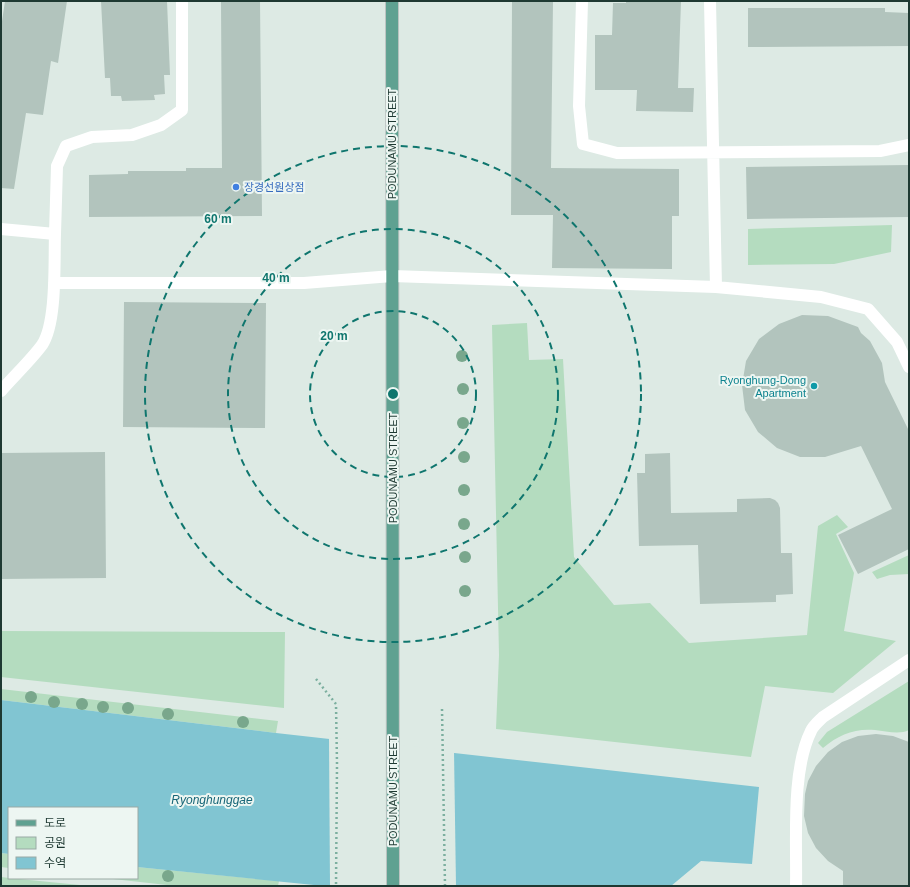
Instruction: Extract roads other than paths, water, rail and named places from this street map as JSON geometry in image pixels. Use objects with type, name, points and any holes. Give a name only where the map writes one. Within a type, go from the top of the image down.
[{"type":"main road","name":"PODUNAMU STREET","points":[[392,1],[393,886]]},
{"type":"street","points":[[1,391],[42,345],[50,328],[54,283],[57,166],[66,146],[92,137],[132,135],[161,125],[182,110],[182,1]]},
{"type":"street","points":[[582,1],[579,106],[583,144],[617,153],[880,151],[909,145]]},
{"type":"street","points":[[710,1],[716,287]]},
{"type":"street","points":[[1,229],[55,234]]},
{"type":"street","points":[[54,283],[304,283],[392,276],[716,287],[821,297],[868,309],[897,342],[909,367]]},
{"type":"street","points":[[796,886],[797,804],[801,758],[811,730],[823,717],[909,660]]},
{"type":"water","name":"Ryonghunggae","points":[[1,700],[276,733],[759,787],[752,864],[701,861],[671,886],[324,886],[138,867],[138,807],[8,807],[8,854],[1,853]]},
{"type":"place","name":"장경선원상점","points":[[236,187]]},
{"type":"place","name":"Ryonghung-Dong Apartment","points":[[814,386]]}]
